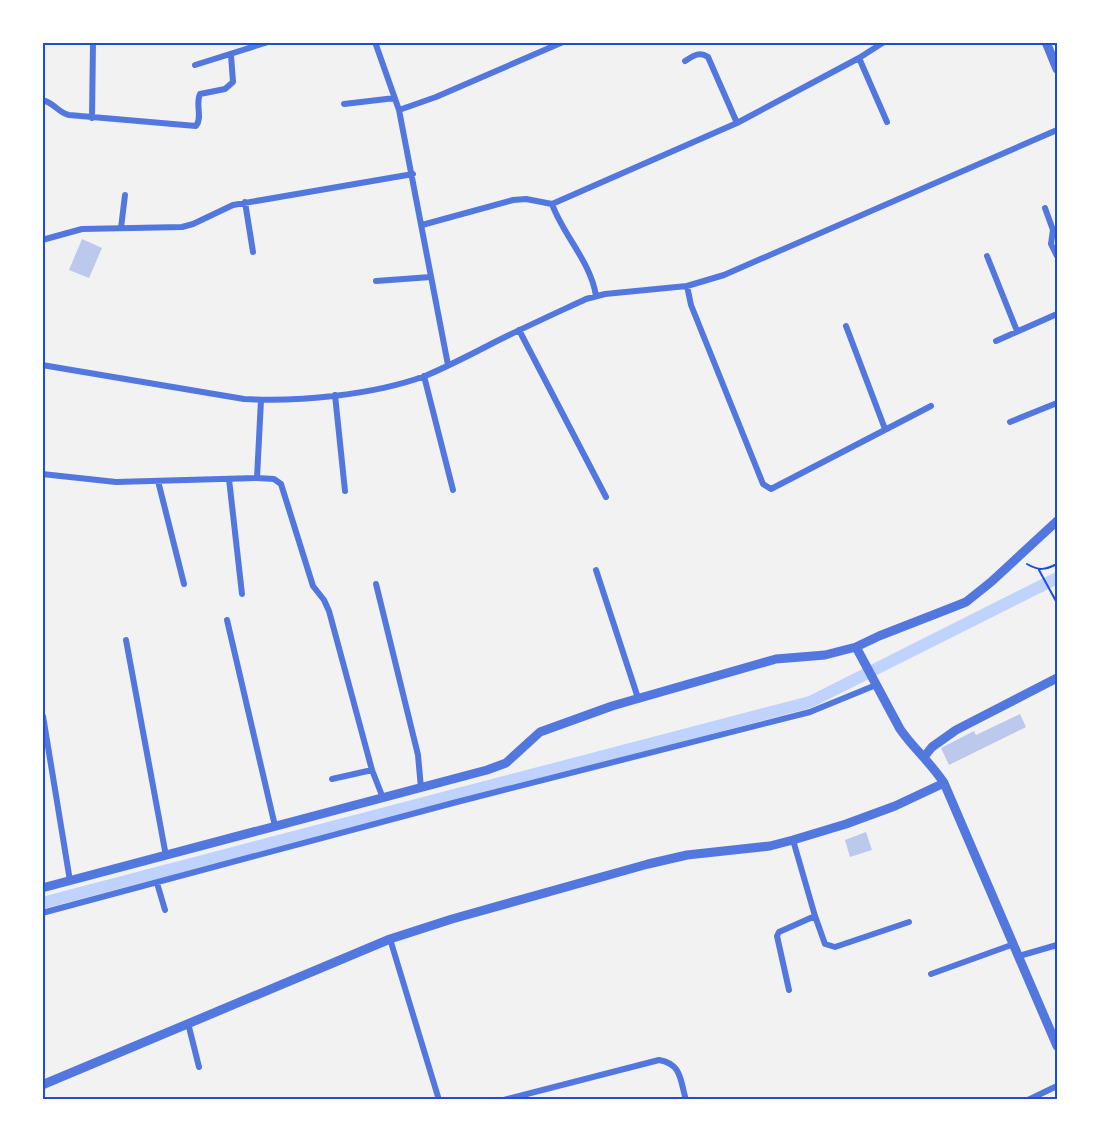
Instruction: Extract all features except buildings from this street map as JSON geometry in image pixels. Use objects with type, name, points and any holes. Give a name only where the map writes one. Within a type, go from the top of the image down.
[{"type":"street","points":[[92,118],[93,42]]},
{"type":"street","points":[[195,65],[268,42]]},
{"type":"street","points":[[375,42],[399,110],[448,365]]},
{"type":"street","points":[[399,110],[436,97],[563,42]]},
{"type":"street","points":[[422,225],[513,200],[537,200],[552,204],[737,123],[859,58],[884,42]]},
{"type":"street","points":[[1046,42],[1057,69]]},
{"type":"street","points":[[685,61],[703,53],[708,57],[737,123]]},
{"type":"street","points":[[42,100],[52,103],[63,114],[196,126],[199,120],[200,94],[225,89],[233,82],[231,55]]},
{"type":"street","points":[[859,58],[887,122]]},
{"type":"street","points":[[344,104],[395,98]]},
{"type":"street","points":[[42,365],[261,400],[335,395],[388,387],[424,376],[596,296],[687,286],[724,275],[1057,130]]},
{"type":"street","points":[[42,240],[82,229],[182,227],[193,225],[233,205],[245,202],[412,174]]},
{"type":"street","points":[[121,228],[125,195]]},
{"type":"street","points":[[245,202],[253,252]]},
{"type":"street","points":[[552,204],[558,219],[591,276],[596,296]]},
{"type":"street","points":[[1045,208],[1053,230],[1052,244],[1057,256]]},
{"type":"street","points":[[987,256],[1017,332]]},
{"type":"street","points":[[376,280],[431,277]]},
{"type":"street","points":[[687,286],[691,304],[763,484],[771,489],[931,406]]},
{"type":"street","points":[[996,341],[1057,314]]},
{"type":"street","points":[[846,326],[885,429]]},
{"type":"street","points":[[519,330],[606,497]]},
{"type":"street","points":[[424,376],[453,490]]},
{"type":"street","points":[[335,395],[345,491]]},
{"type":"street","points":[[257,478],[261,400]]},
{"type":"street","points":[[1010,422],[1057,403]]},
{"type":"street","points":[[42,474],[116,482],[257,478],[274,479],[281,484],[313,586],[329,611],[372,770],[383,798]]},
{"type":"street","points":[[229,479],[243,594]]},
{"type":"street","points":[[158,481],[184,584]]},
{"type":"street","points":[[42,888],[421,788],[507,763],[540,732],[638,698],[776,659],[825,655],[856,647],[966,602],[1057,521]]},
{"type":"street","points":[[597,570],[638,698]]},
{"type":"street","points":[[376,584],[418,755],[421,788]]},
{"type":"street","points":[[227,620],[275,826]]},
{"type":"street","points":[[126,640],[165,856]]},
{"type":"street","points":[[856,647],[900,729],[944,783],[1057,1046]]},
{"type":"street","points":[[924,757],[932,747],[956,730],[1057,678]]},
{"type":"street","points":[[42,913],[453,803],[810,712],[876,685]]},
{"type":"street","points":[[43,716],[70,881]]},
{"type":"street","points":[[332,779],[372,770]]},
{"type":"street","points":[[42,1085],[390,939],[452,919],[648,864],[687,855],[770,846],[793,840],[875,814],[944,783]]},
{"type":"street","points":[[793,840],[814,916],[825,944],[835,947],[909,922]]},
{"type":"street","points":[[157,883],[165,910]]},
{"type":"street","points":[[789,990],[777,936],[779,932],[814,916]]},
{"type":"street","points":[[390,939],[439,1100]]},
{"type":"street","points":[[931,974],[1014,944]]},
{"type":"street","points":[[1019,956],[1057,945]]},
{"type":"street","points":[[188,1023],[199,1067]]},
{"type":"street","points":[[504,1100],[659,1060],[670,1062],[676,1067],[686,1100]]},
{"type":"street","points":[[1028,1100],[1057,1086]]},
{"type":"path","points":[[1018,558],[1039,570],[1057,603]]},
{"type":"path","points":[[1039,570],[1057,564]]},
{"type":"waterway","points":[[42,903],[810,702],[1057,578]]}]
